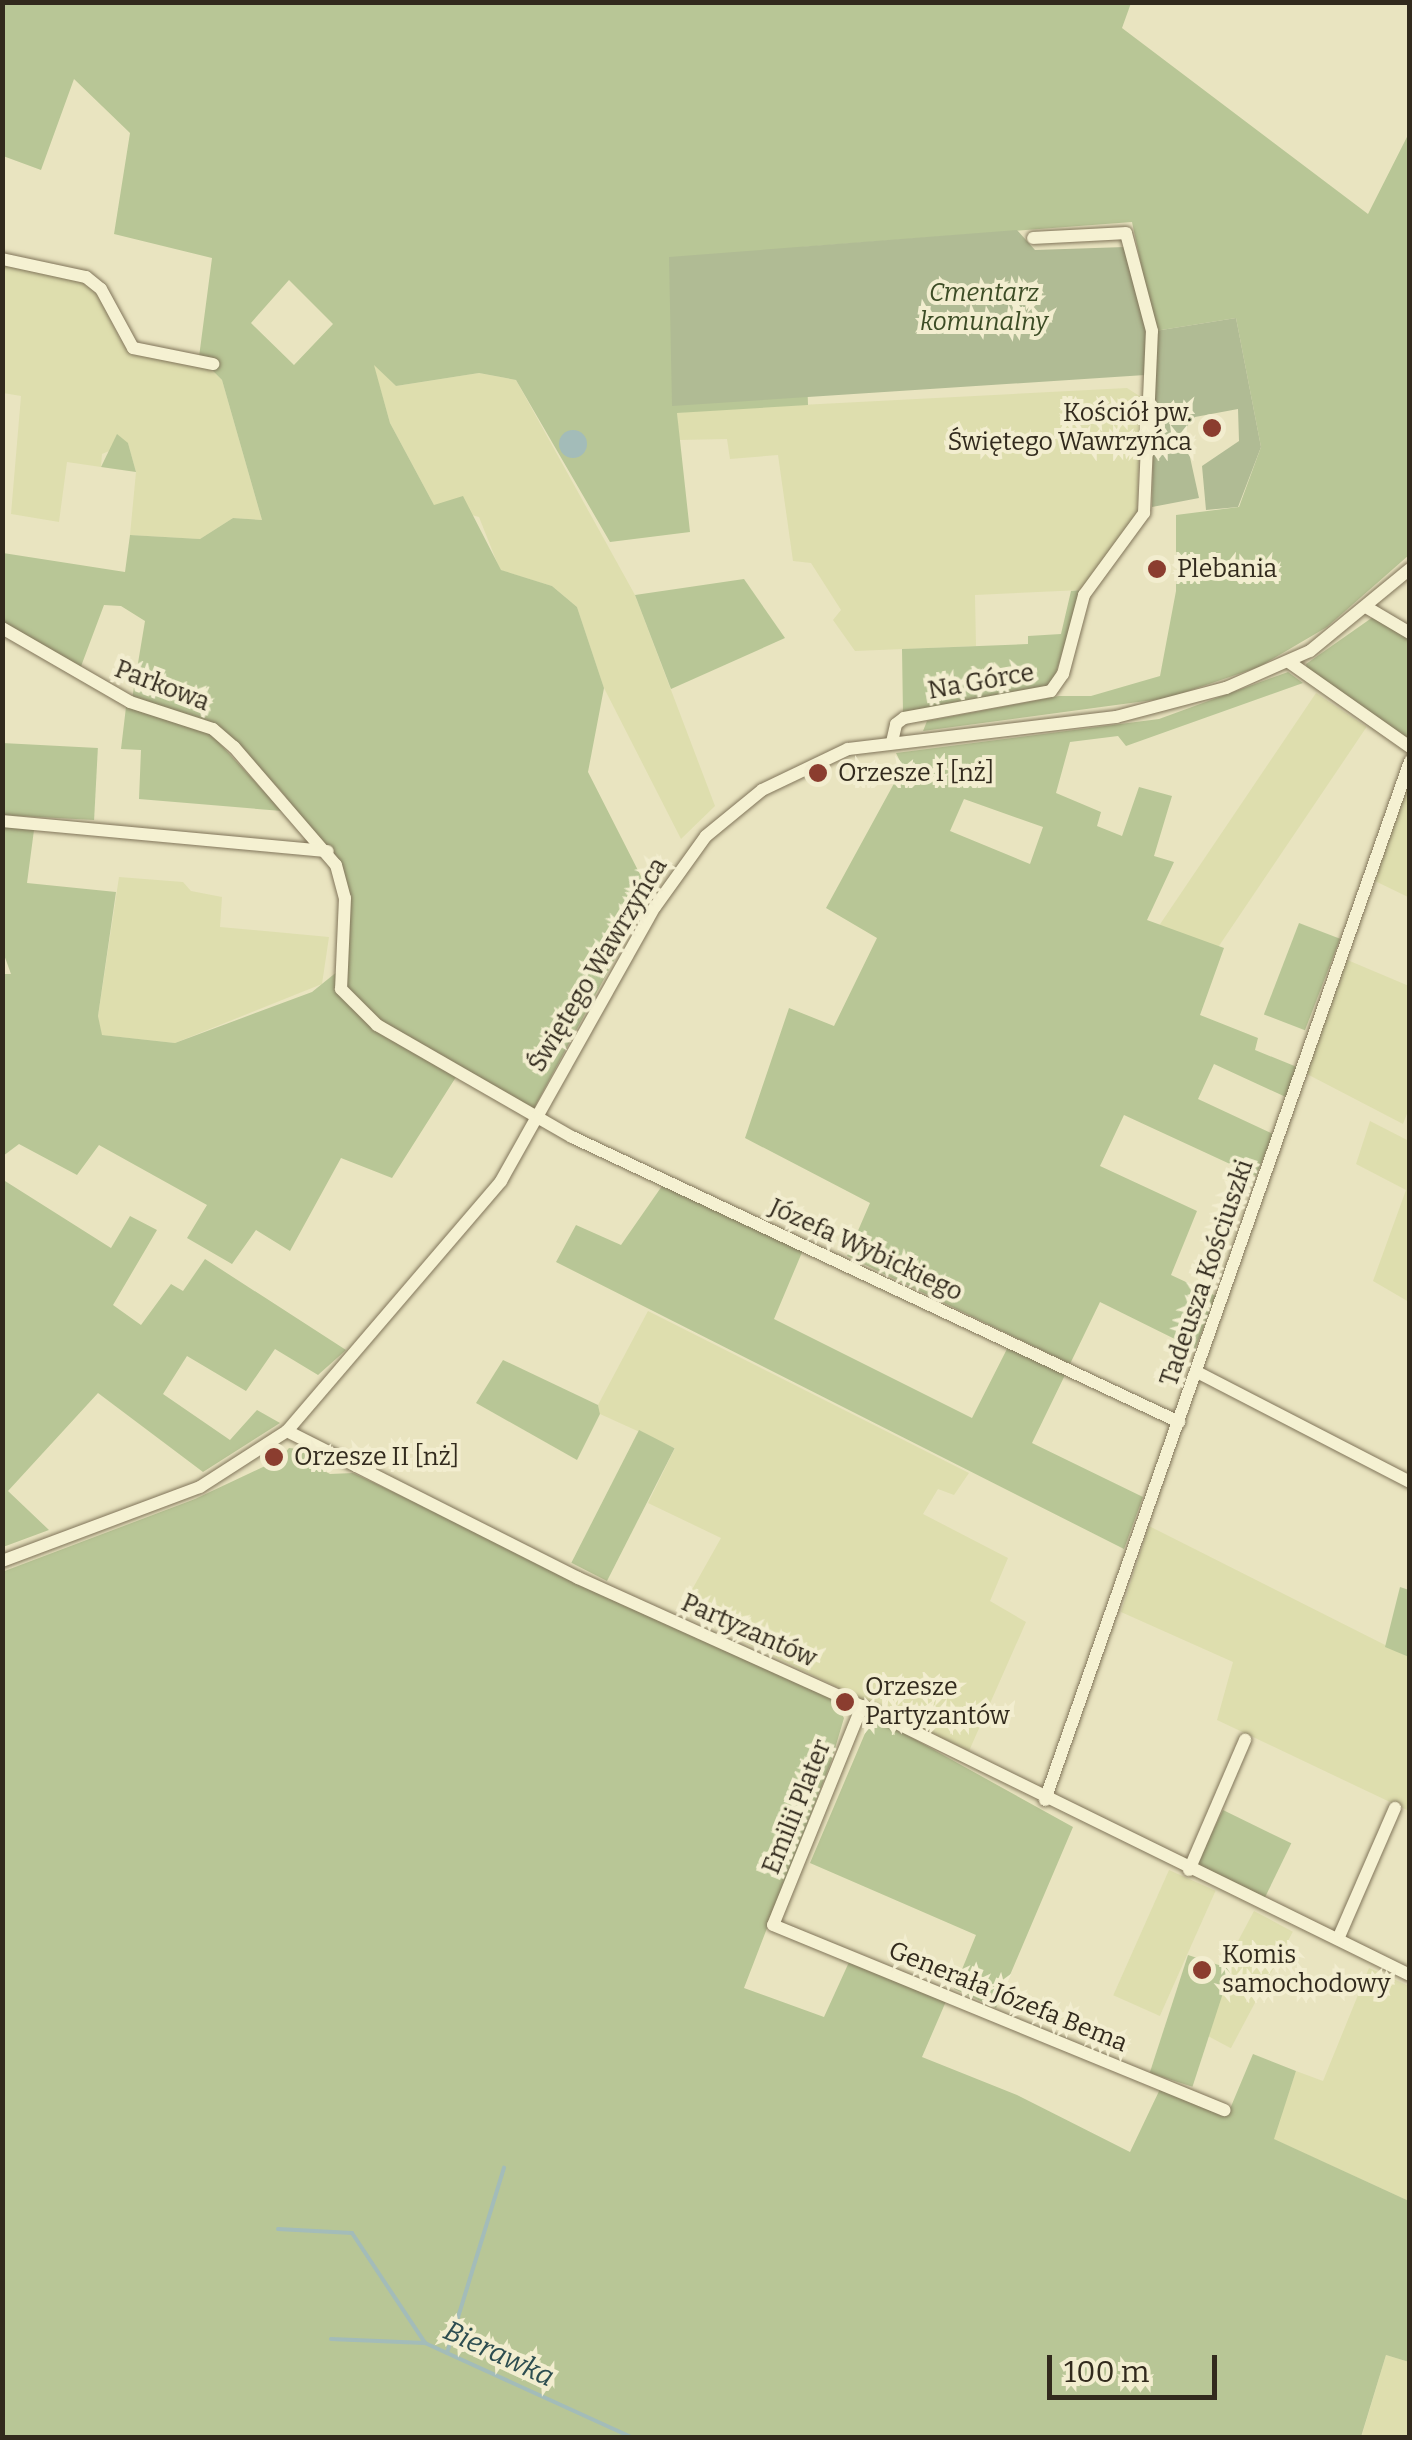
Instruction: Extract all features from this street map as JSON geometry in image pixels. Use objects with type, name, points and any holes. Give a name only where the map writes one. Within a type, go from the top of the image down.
[{"type":"street","name":"Na Górce","points":[[892,742],[896,724],[904,718],[1051,691],[1063,674],[1084,595],[1144,513],[1152,331],[1126,233],[1033,238]]},
{"type":"street","points":[[2,259],[86,277],[101,290],[132,348],[214,364]]},
{"type":"street","name":"Świętego Wawrzyńca","points":[[2,1561],[200,1487],[288,1430],[500,1181],[630,945],[718,823],[810,763],[892,742],[1137,714],[1288,662],[1366,607],[1410,569]]},
{"type":"street","points":[[1366,607],[1410,634]]},
{"type":"street","name":"Parkowa","points":[[2,628],[130,702],[213,730],[328,851],[345,898],[340,978],[347,999],[377,1025],[536,1115]]},
{"type":"street","points":[[1288,662],[1410,747]]},
{"type":"street","name":"Tadeusza Kościuszki","points":[[1045,1800],[1410,761]]},
{"type":"street","points":[[2,822],[328,851]]},
{"type":"street","name":"Józefa Wybickiego","points":[[536,1115],[1178,1422]]},
{"type":"street","points":[[1197,1372],[1410,1482]]},
{"type":"street","name":"Partyzantów","points":[[288,1430],[578,1578],[862,1706],[1045,1800],[1410,1975]]},
{"type":"street","name":"Emilii Plater","points":[[773,1924],[862,1706]]},
{"type":"street","points":[[1188,1870],[1245,1740]]},
{"type":"street","points":[[1338,1939],[1396,1808]]},
{"type":"street","name":"Generała Józefa Bema","points":[[773,1924],[1225,2110]]},
{"type":"green space","points":[[3,3],[1131,3],[1122,28],[1368,214],[1409,133],[1409,555],[1327,627],[1259,667],[1168,698],[923,731],[927,721],[1059,696],[1091,696],[1160,676],[1176,591],[1176,515],[1239,507],[1261,447],[1236,318],[1155,331],[1132,222],[803,247],[808,405],[677,413],[690,532],[610,542],[516,380],[479,373],[396,386],[374,365],[390,423],[434,505],[463,496],[501,570],[552,586],[577,607],[604,688],[588,772],[650,894],[533,1110],[456,1077],[392,1178],[341,1158],[290,1251],[256,1230],[232,1264],[187,1238],[207,1205],[99,1145],[77,1175],[19,1144],[3,1156],[2,974],[11,974],[3,952],[3,826],[34,830],[27,883],[116,892],[98,1016],[102,1035],[175,1043],[312,992],[343,967],[348,938],[336,861],[281,791],[232,739],[132,699],[145,621],[121,606],[104,605],[80,669],[3,624],[3,553],[125,572],[130,535],[200,539],[233,518],[262,520],[222,380],[199,357],[212,258],[114,234],[130,133],[74,79],[41,170],[3,156]],"holes":[[[289,280],[333,324],[294,365],[251,323]]]},
{"type":"green space","name":"Cmentarz komunalny","points":[[1017,230],[1035,250],[1125,247],[1146,320],[1145,375],[672,406],[669,257]]},
{"type":"green space","points":[[3,264],[78,279],[98,295],[120,339],[137,355],[210,368],[222,380],[262,520],[233,518],[200,539],[130,535],[136,472],[128,443],[102,454],[101,467],[67,462],[59,522],[11,514],[21,396],[3,393]]},
{"type":"green space","points":[[1236,318],[1261,447],[1238,507],[1206,510],[1202,466],[1239,441],[1238,409],[1195,417],[1184,430],[1199,498],[1152,507],[1155,331]]},
{"type":"green space","points":[[373,363],[396,386],[479,373],[516,380],[635,595],[715,806],[681,839],[604,688],[577,607],[552,586],[500,570],[479,517],[434,505],[390,423]]},
{"type":"green space","points":[[1127,388],[1141,397],[1137,514],[1082,590],[975,595],[976,646],[855,651],[833,620],[841,610],[811,563],[793,561],[778,455],[730,459],[727,439],[679,440],[677,413]]},
{"type":"green space","points":[[117,434],[128,443],[136,472],[101,467]]},
{"type":"green space","points":[[744,579],[785,638],[671,689],[635,595]]},
{"type":"green space","points":[[1082,590],[1053,682],[1036,692],[903,714],[902,649],[1028,644],[1028,636],[1061,634],[1071,591]]},
{"type":"green space","points":[[1373,617],[1409,638],[1409,741],[1308,672],[1306,664]]},
{"type":"green space","points":[[1288,672],[1303,683],[1126,746],[1118,736],[1070,742],[1056,793],[1101,812],[1097,826],[1122,836],[1139,787],[1172,796],[1154,856],[1174,862],[1147,920],[1224,948],[1200,1015],[1258,1038],[1255,1050],[1297,1067],[1288,1098],[1214,1064],[1198,1099],[1273,1134],[1256,1176],[1124,1115],[1100,1166],[1197,1211],[1171,1275],[1216,1296],[1195,1349],[1100,1302],[1070,1364],[847,1256],[870,1203],[745,1138],[789,1008],[834,1026],[877,938],[826,908],[903,767],[896,753],[1159,719]],"holes":[[[964,799],[1043,827],[1030,864],[950,831]]]},
{"type":"green space","points":[[1316,693],[1367,727],[1175,1011],[1125,977]]},
{"type":"green space","points":[[126,707],[211,734],[282,811],[139,799],[141,750],[121,749]]},
{"type":"green space","points":[[2,743],[98,748],[94,820],[2,815]]},
{"type":"green space","points":[[1409,777],[1410,893],[1408,897],[1375,881]]},
{"type":"green space","points":[[119,877],[183,882],[191,891],[222,897],[220,927],[329,937],[322,984],[175,1043],[101,1035],[98,1016]]},
{"type":"green space","points":[[1299,923],[1340,939],[1305,1030],[1264,1014]]},
{"type":"green space","points":[[1345,959],[1409,986],[1410,1106],[1403,1124],[1305,1073]]},
{"type":"green space","points":[[1370,1121],[1409,1141],[1409,1302],[1373,1281],[1406,1190],[1356,1164]]},
{"type":"green space","points":[[5,1181],[111,1248],[130,1216],[157,1230],[113,1305],[141,1325],[171,1284],[183,1291],[205,1259],[346,1350],[318,1375],[275,1349],[246,1391],[187,1356],[163,1394],[230,1440],[257,1410],[280,1423],[203,1472],[98,1393],[8,1491],[49,1530],[3,1547]]},
{"type":"green space","points":[[662,1186],[803,1250],[774,1319],[972,1418],[1009,1345],[1065,1375],[1032,1443],[1143,1497],[1124,1549],[556,1262],[576,1225],[621,1245]]},
{"type":"green space","points":[[648,1311],[969,1473],[954,1495],[938,1489],[923,1514],[1008,1558],[990,1601],[1026,1622],[969,1751],[680,1611],[721,1538],[648,1503],[675,1448],[600,1414],[598,1405]]},
{"type":"green space","points":[[503,1360],[598,1405],[600,1414],[577,1460],[476,1403]]},
{"type":"green space","points":[[639,1430],[675,1448],[607,1581],[571,1563]]},
{"type":"green space","points":[[289,1448],[307,1450],[311,1464],[330,1474],[353,1473],[833,1699],[844,1718],[831,1762],[744,1988],[824,2017],[850,1960],[947,1999],[922,2057],[1017,2095],[1130,2152],[1161,2087],[1227,2116],[1253,2054],[1296,2071],[1274,2139],[1409,2201],[1409,2362],[1386,2355],[1361,2437],[3,2437],[2,1572],[195,1499],[280,1459]]},
{"type":"green space","points":[[1149,1526],[1409,1657],[1409,1811],[1217,1720],[1233,1662],[1121,1612]]},
{"type":"green space","points":[[1400,1587],[1409,1590],[1409,1657],[1385,1647]]},
{"type":"green space","points":[[880,1720],[1073,1827],[996,2008],[954,1989],[976,1935],[810,1863],[869,1724]]},
{"type":"green space","points":[[1223,1810],[1291,1843],[1264,1900],[1195,1867]]},
{"type":"green space","points":[[1169,1870],[1216,1891],[1160,2016],[1113,1995]]},
{"type":"green space","points":[[1254,1911],[1293,1932],[1231,2048],[1192,2028]]},
{"type":"green space","points":[[1188,1955],[1231,1969],[1192,2087],[1150,2073]]},
{"type":"green space","points":[[1369,1968],[1409,1986],[1409,2201],[1273,2139],[1296,2071],[1323,2081]]},
{"type":"green space","points":[[1386,2355],[1409,2362],[1409,2437],[1361,2438]]},
{"type":"water","points":[[573,430],[583,434],[587,444],[583,454],[573,458],[563,454],[559,444],[563,434]]},
{"type":"waterway","points":[[447,2353],[504,2168]]},
{"type":"waterway","name":"Bierawka","points":[[278,2229],[352,2233],[425,2343],[633,2438]]},
{"type":"waterway","points":[[331,2339],[425,2343]]},
{"type":"place","name":"Kościół pw. Świętego Wawrzyńca","points":[[1212,428]]},
{"type":"place","name":"Plebania","points":[[1157,569]]},
{"type":"place","name":"Orzesze I [nż]","points":[[818,773]]},
{"type":"place","name":"Orzesze II [nż]","points":[[274,1457]]},
{"type":"place","name":"Orzesze Partyzantów","points":[[845,1702]]},
{"type":"place","name":"Komis samochodowy","points":[[1202,1970]]}]
